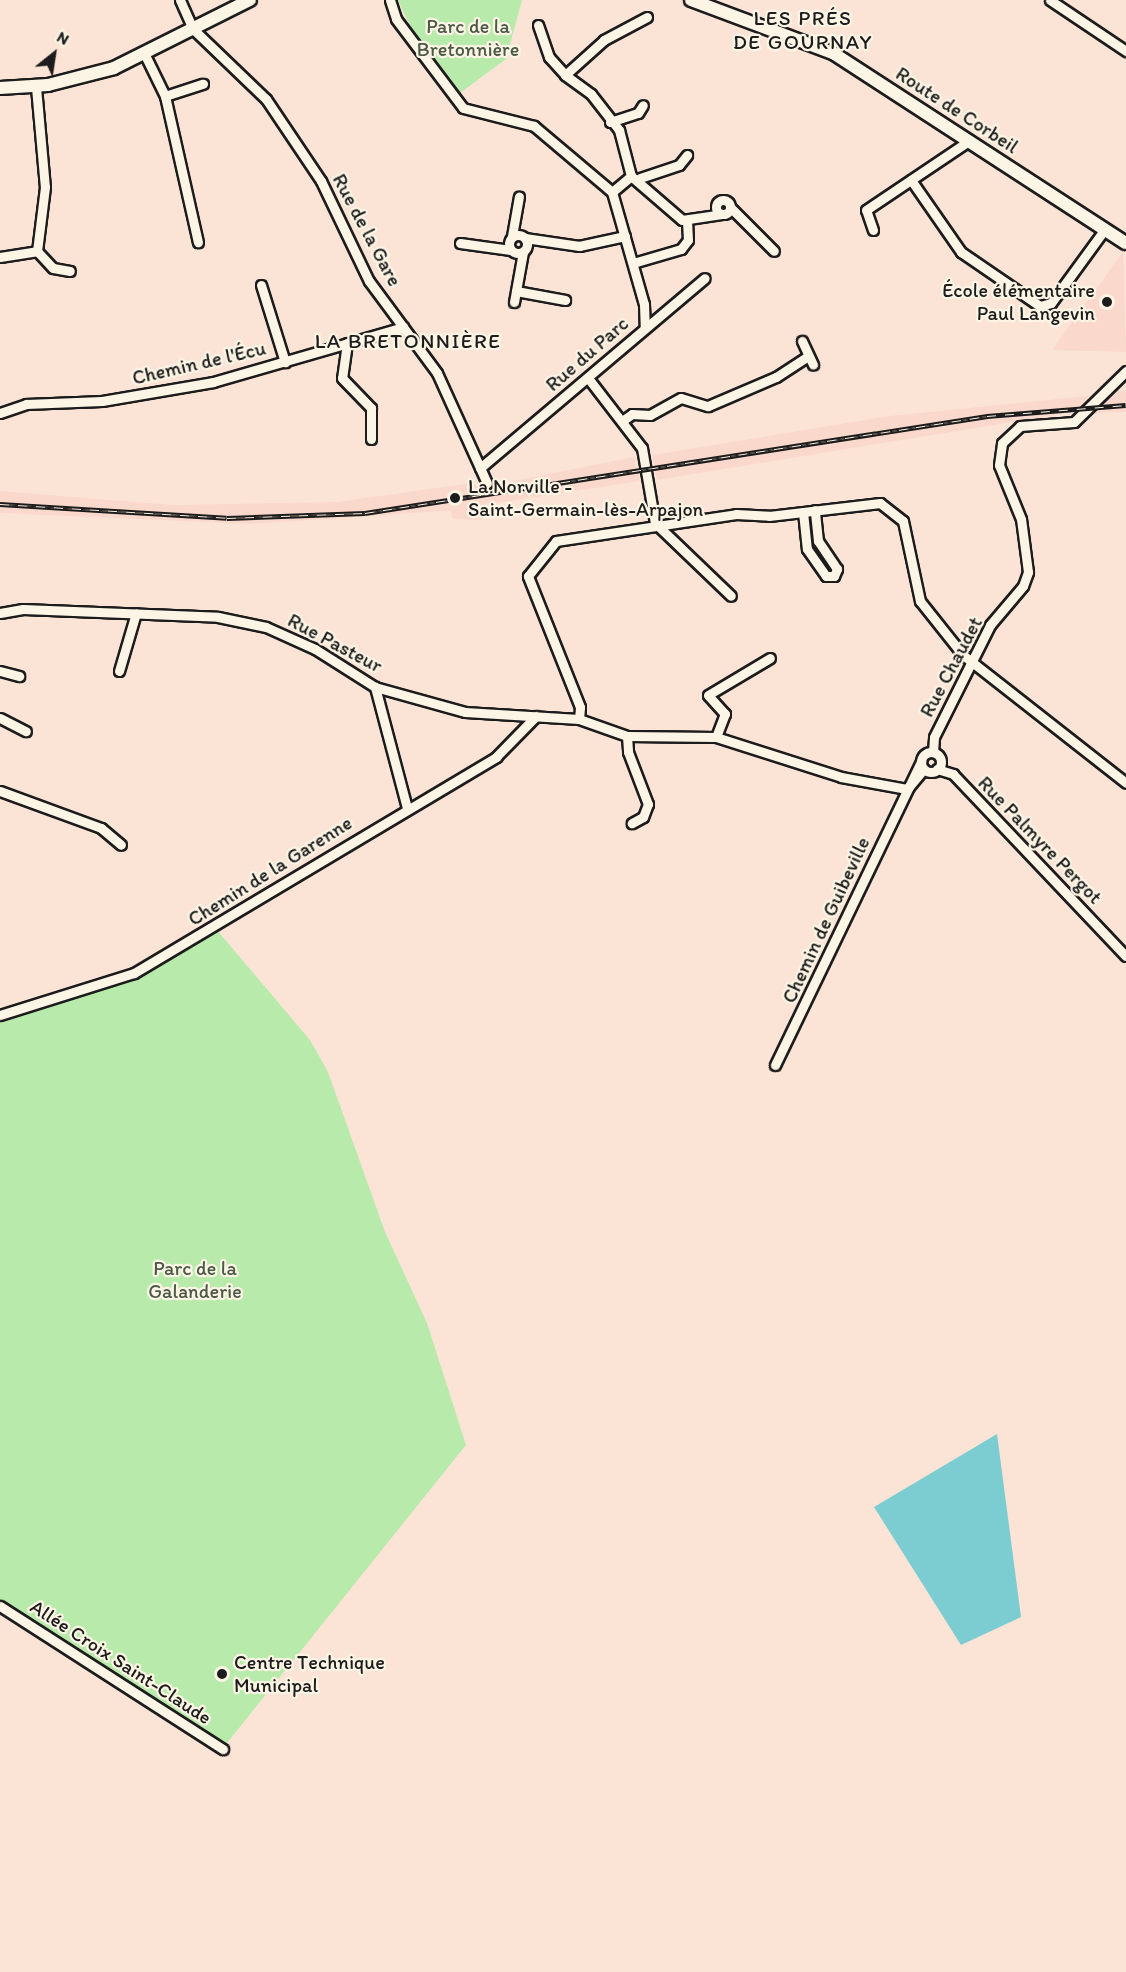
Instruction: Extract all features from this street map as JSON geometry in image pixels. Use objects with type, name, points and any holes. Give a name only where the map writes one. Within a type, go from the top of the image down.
[{"type":"main road","points":[[0,88],[36,87],[92,76],[145,55],[250,0]]},
{"type":"main road","name":"Route de Corbeil","points":[[691,0],[833,53],[1126,243]]},
{"type":"street","points":[[180,0],[193,29]]},
{"type":"street","points":[[390,0],[396,19],[463,108],[534,126],[612,192],[636,177],[679,165],[687,155]]},
{"type":"street","points":[[1050,0],[1126,51]]},
{"type":"street","points":[[565,75],[604,40],[647,17]]},
{"type":"street","points":[[538,25],[549,57],[565,75],[591,94],[610,122],[619,130],[636,177],[687,223],[689,235],[681,249],[633,263]]},
{"type":"street","name":"Rue de la Gare","points":[[193,29],[285,123],[342,216],[369,281],[437,373],[487,483]]},
{"type":"street","points":[[145,55],[165,96],[198,242]]},
{"type":"street","points":[[165,96],[203,84]]},
{"type":"street","points":[[36,87],[45,188],[37,251]]},
{"type":"street","points":[[610,122],[638,113],[643,105]]},
{"type":"street","points":[[873,230],[866,210],[970,140]]},
{"type":"street","points":[[911,180],[961,252],[1040,306],[1051,303],[1105,229]]},
{"type":"street","name":"Rue du Parc","points":[[480,468],[645,327],[645,304],[612,192]]},
{"type":"street","points":[[511,250],[519,197]]},
{"type":"street","points":[[687,223],[726,210],[774,251]]},
{"type":"street","points":[[512,236],[579,246],[625,236]]},
{"type":"street","points":[[514,302],[525,237]]},
{"type":"street","points":[[459,243],[524,252]]},
{"type":"street","points":[[0,257],[37,251]]},
{"type":"street","points":[[37,251],[53,268],[70,271]]},
{"type":"street","points":[[645,327],[705,278]]},
{"type":"street","points":[[261,285],[285,362]]},
{"type":"street","points":[[516,291],[565,300]]},
{"type":"street","name":"Chemin de l'Écu","points":[[0,413],[26,404],[102,401],[178,389],[285,362],[404,327]]},
{"type":"street","points":[[622,421],[632,414],[650,415],[681,398],[708,406],[776,377],[810,361],[802,341]]},
{"type":"street","points":[[346,343],[342,378],[371,408],[371,439]]},
{"type":"street","name":"Rue Chaudet","points":[[933,752],[934,737],[971,662],[990,625],[1023,586],[1029,564],[1021,519],[1000,472],[1002,443],[1020,426],[1074,422],[1126,370]]},
{"type":"street","points":[[588,378],[642,448],[655,523],[731,596]]},
{"type":"street","points":[[923,765],[939,765],[933,752],[923,765],[907,789],[841,777],[716,737],[627,736],[579,719],[580,706],[528,576],[561,538],[655,523],[803,512],[880,503],[898,514],[906,527],[920,601],[971,662],[1126,783]]},
{"type":"street","points":[[803,512],[807,549],[826,576],[834,576],[837,570],[818,541],[815,510]]},
{"type":"street","name":"Rue Pasteur","points":[[0,613],[136,613],[218,617],[266,627],[315,649],[375,687],[465,712],[579,719]]},
{"type":"street","points":[[119,671],[136,613]]},
{"type":"street","points":[[716,737],[725,714],[708,695],[770,658]]},
{"type":"street","points":[[0,671],[19,676]]},
{"type":"street","points":[[375,687],[407,808]]},
{"type":"street","name":"Chemin de la Garenne","points":[[0,1015],[134,973],[495,757],[536,716]]},
{"type":"street","points":[[0,718],[26,731]]},
{"type":"street","points":[[627,736],[648,804],[643,817],[632,823]]},
{"type":"street","name":"Rue Palmyre Pergot","points":[[939,765],[953,774],[1126,956]]},
{"type":"street","name":"Chemin de Guibeville","points":[[775,1065],[907,789]]},
{"type":"street","points":[[0,791],[101,828],[121,845]]},
{"type":"street","name":"Allée Croix Saint-Claude","points":[[0,1606],[224,1749]]},
{"type":"shaded area","name":"École élémentaire Paul Langevin","points":[[1123,252],[1126,352],[1052,350]]},
{"type":"shaded area","points":[[1115,391],[1126,391],[1126,412],[1096,413]]},
{"type":"shaded area","points":[[1088,396],[1079,411],[657,480],[653,461],[653,455],[890,416]]},
{"type":"shaded area","points":[[634,457],[640,481],[483,505],[484,519],[476,520],[453,519],[451,511],[251,524],[0,513],[0,491],[172,505],[338,502],[472,483],[480,488]]},
{"type":"green space","name":"Parc de la Bretonnière","points":[[398,0],[522,0],[506,59],[460,93],[410,26]]},
{"type":"green space","name":"Parc de la Galanderie","points":[[216,929],[310,1040],[328,1072],[385,1232],[427,1323],[466,1445],[223,1748],[0,1606],[0,1016],[100,988]]},
{"type":"water","points":[[997,1434],[1021,1617],[961,1645],[874,1507]]},
{"type":"railway","points":[[0,504],[227,518],[365,513],[987,416],[1126,405]]},
{"type":"place","name":"École élémentaire Paul Langevin","points":[[1107,302]]},
{"type":"place","name":"La Norville - Saint-Germain-lès-Arpajon","points":[[455,498]]},
{"type":"place","name":"Centre Technique Municipal","points":[[222,1674]]},
{"type":"district","name":"LES PRÉS DE GOURNAY","points":[[803,30]]},
{"type":"district","name":"LA BRETONNIÈRE","points":[[408,341]]}]
